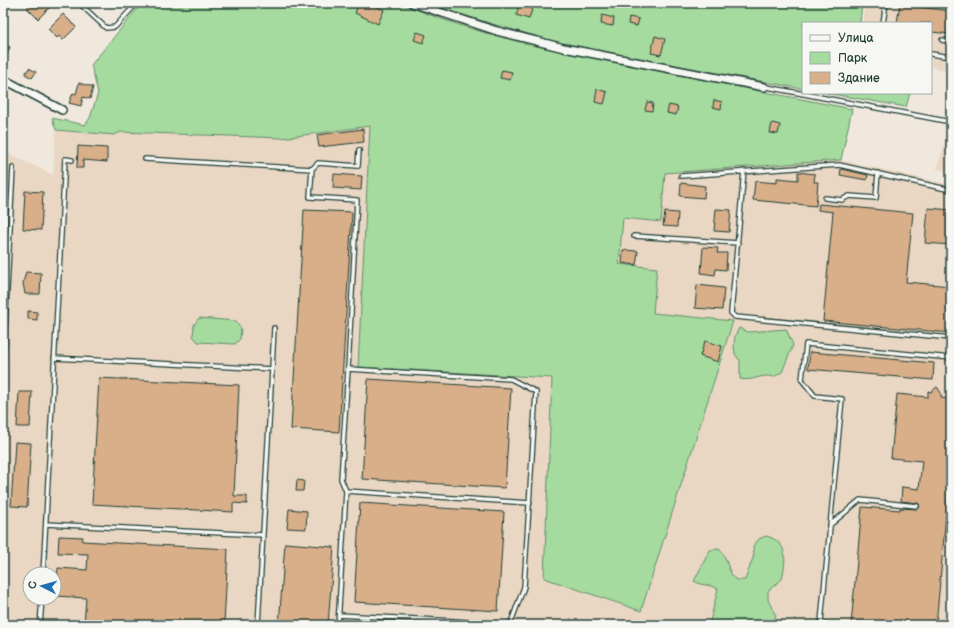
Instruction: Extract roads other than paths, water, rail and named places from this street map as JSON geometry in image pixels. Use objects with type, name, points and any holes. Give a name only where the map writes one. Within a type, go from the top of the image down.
[{"type":"street","points":[[412,3],[497,31],[564,48],[766,87]]},
{"type":"street","points":[[3,79],[62,110]]},
{"type":"lane","points":[[79,3],[106,28],[115,27],[137,3]]},
{"type":"lane","points":[[883,22],[886,3]]},
{"type":"lane","points":[[939,3],[951,4]]},
{"type":"lane","points":[[942,40],[951,42]]},
{"type":"lane","points":[[932,54],[951,57]]},
{"type":"lane","points":[[766,87],[802,94]]},
{"type":"lane","points":[[803,94],[951,122]]},
{"type":"lane","points":[[145,159],[312,169],[318,164],[358,166],[359,150]]},
{"type":"lane","points":[[43,566],[65,159],[72,160]]},
{"type":"lane","points":[[681,176],[839,164],[951,190]]},
{"type":"lane","points":[[3,370],[13,168]]},
{"type":"lane","points":[[312,169],[310,197],[357,200],[341,479],[346,491],[338,625]]},
{"type":"lane","points":[[744,171],[731,313],[735,317],[951,338]]},
{"type":"lane","points":[[825,198],[842,200],[849,196],[876,198],[878,173]]},
{"type":"lane","points":[[634,236],[738,243]]},
{"type":"lane","points":[[258,625],[274,328]]},
{"type":"lane","points":[[827,625],[821,622],[842,399],[815,396],[802,380],[806,344],[951,358]]},
{"type":"lane","points":[[54,358],[272,369]]},
{"type":"lane","points":[[348,369],[511,379],[536,392],[524,587],[510,625]]},
{"type":"lane","points":[[346,491],[530,502]]},
{"type":"lane","points":[[830,526],[860,500],[917,506]]},
{"type":"lane","points":[[46,524],[263,535]]},
{"type":"lane","points":[[40,625],[41,606]]},
{"type":"lane","points":[[339,615],[500,625]]}]
